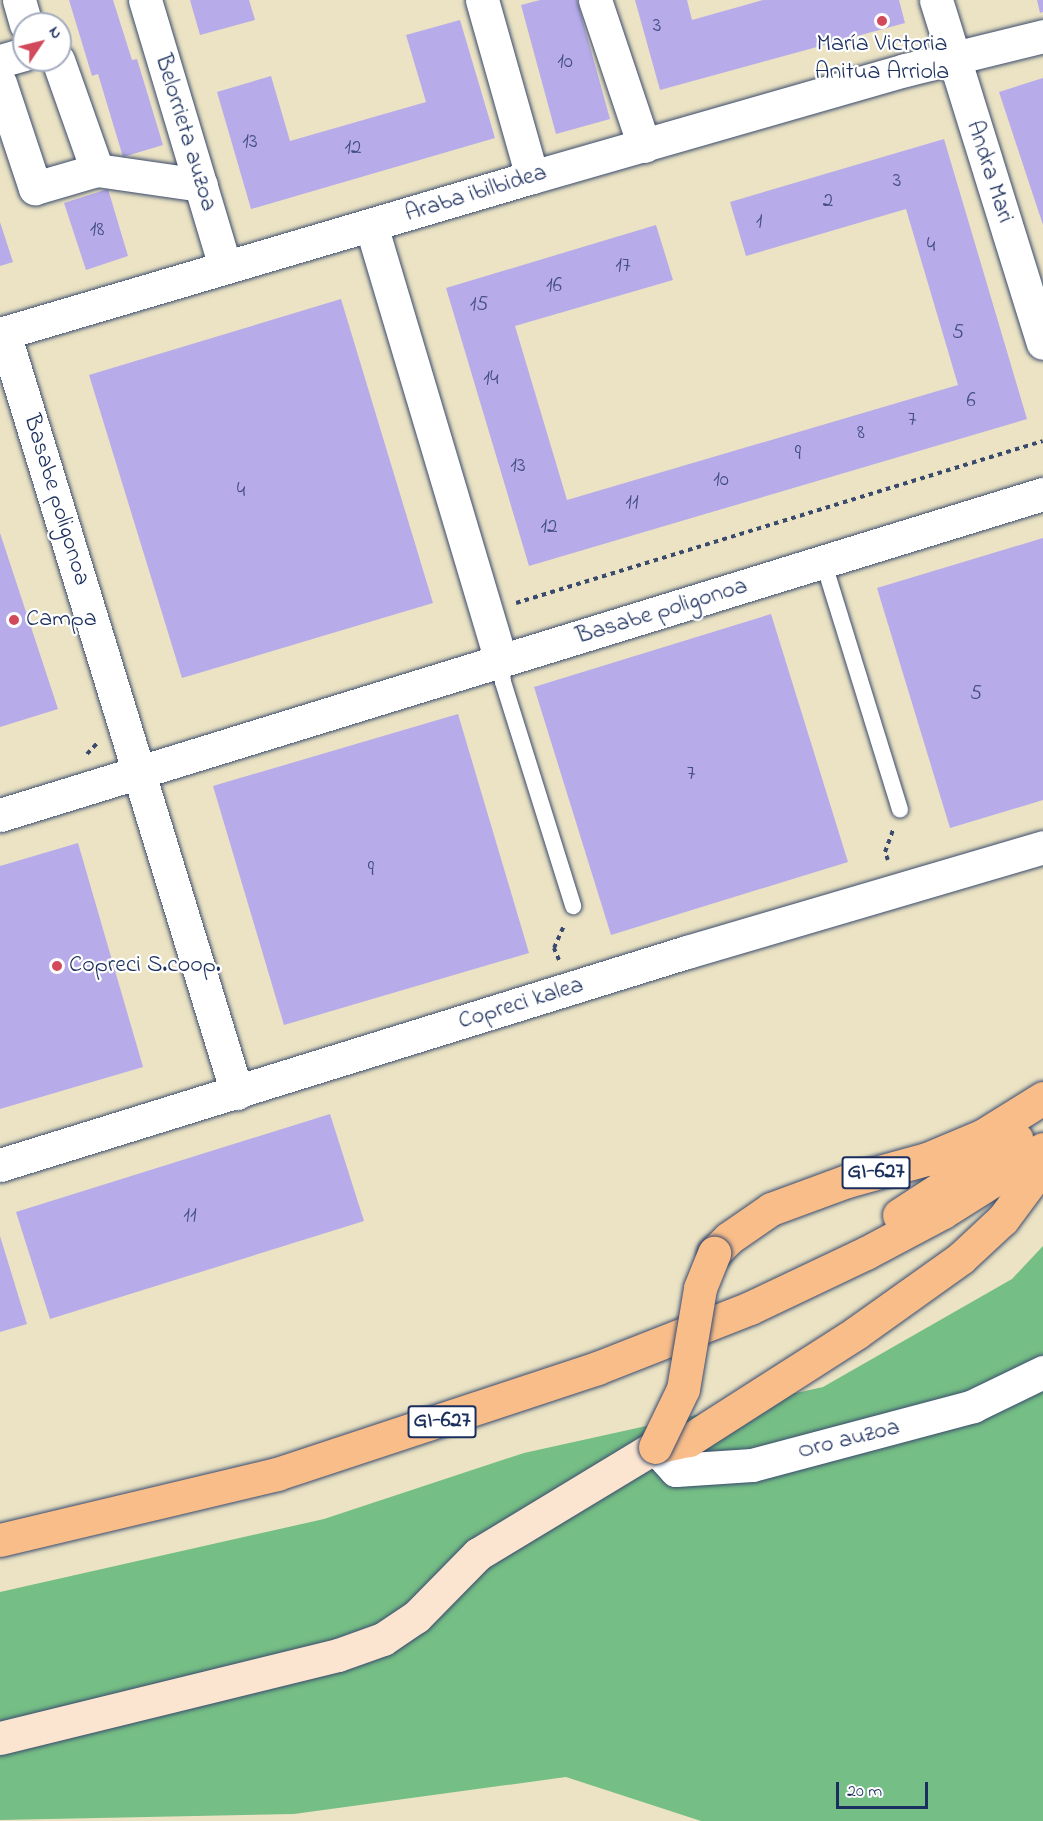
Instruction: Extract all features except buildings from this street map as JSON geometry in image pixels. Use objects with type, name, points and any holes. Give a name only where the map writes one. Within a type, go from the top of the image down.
[{"type":"main road","name":"GI-627","points":[[655,1447],[682,1389],[700,1288],[714,1253],[729,1238],[771,1209],[847,1181],[927,1159],[982,1136],[1043,1098]]},
{"type":"main road","name":"GI-627","points":[[866,1253],[887,1225],[913,1203],[1043,1122]]},
{"type":"main road","name":"GI-627","points":[[0,1540],[277,1473],[408,1433],[597,1368],[717,1321],[866,1253],[943,1212],[1043,1149]]},
{"type":"main road","points":[[655,1447],[689,1440],[856,1333],[962,1258],[1003,1218],[1043,1165]]},
{"type":"street","name":"Belorrieta auzoa","points":[[145,0],[225,267]]},
{"type":"street","points":[[482,0],[532,177]]},
{"type":"street","points":[[595,0],[644,146]]},
{"type":"street","name":"Andra Mari","points":[[936,0],[1043,343]]},
{"type":"street","name":"Araba ibilbidea","points":[[2,334],[532,177],[1043,36]]},
{"type":"street","points":[[62,72],[97,170]]},
{"type":"street","points":[[0,83],[35,188],[97,170],[201,185]]},
{"type":"street","points":[[371,225],[501,660]]},
{"type":"street","name":"Basabe poligonoa","points":[[2,334],[139,770],[237,1093]]},
{"type":"street","name":"Basabe poligonoa","points":[[0,815],[139,770],[824,564],[1043,494]]},
{"type":"street","name":"Copreci kalea","points":[[0,1165],[687,952],[1043,847]]},
{"type":"street","name":"Oro auzoa","points":[[655,1447],[676,1470],[752,1465],[973,1406],[1043,1372]]},
{"type":"street","points":[[0,1738],[338,1655],[383,1639],[416,1617],[478,1554],[655,1447]]},
{"type":"lane","points":[[824,564],[900,809]]},
{"type":"lane","points":[[501,660],[503,682],[573,906]]},
{"type":"path","points":[[891,868],[885,852],[900,809]]},
{"type":"path","points":[[561,964],[554,948],[573,906]]},
{"type":"green space","points":[[1043,1246],[1043,1821],[701,1821],[566,1777],[294,1814],[0,1820],[0,1592],[324,1519],[524,1453],[823,1387],[1012,1279]]},
{"type":"place","name":"María Victoria Anitua Arriola","points":[[882,21]]},
{"type":"place","name":"Campa","points":[[14,620]]},
{"type":"place","name":"Copreci S.coop.","points":[[57,966]]}]
